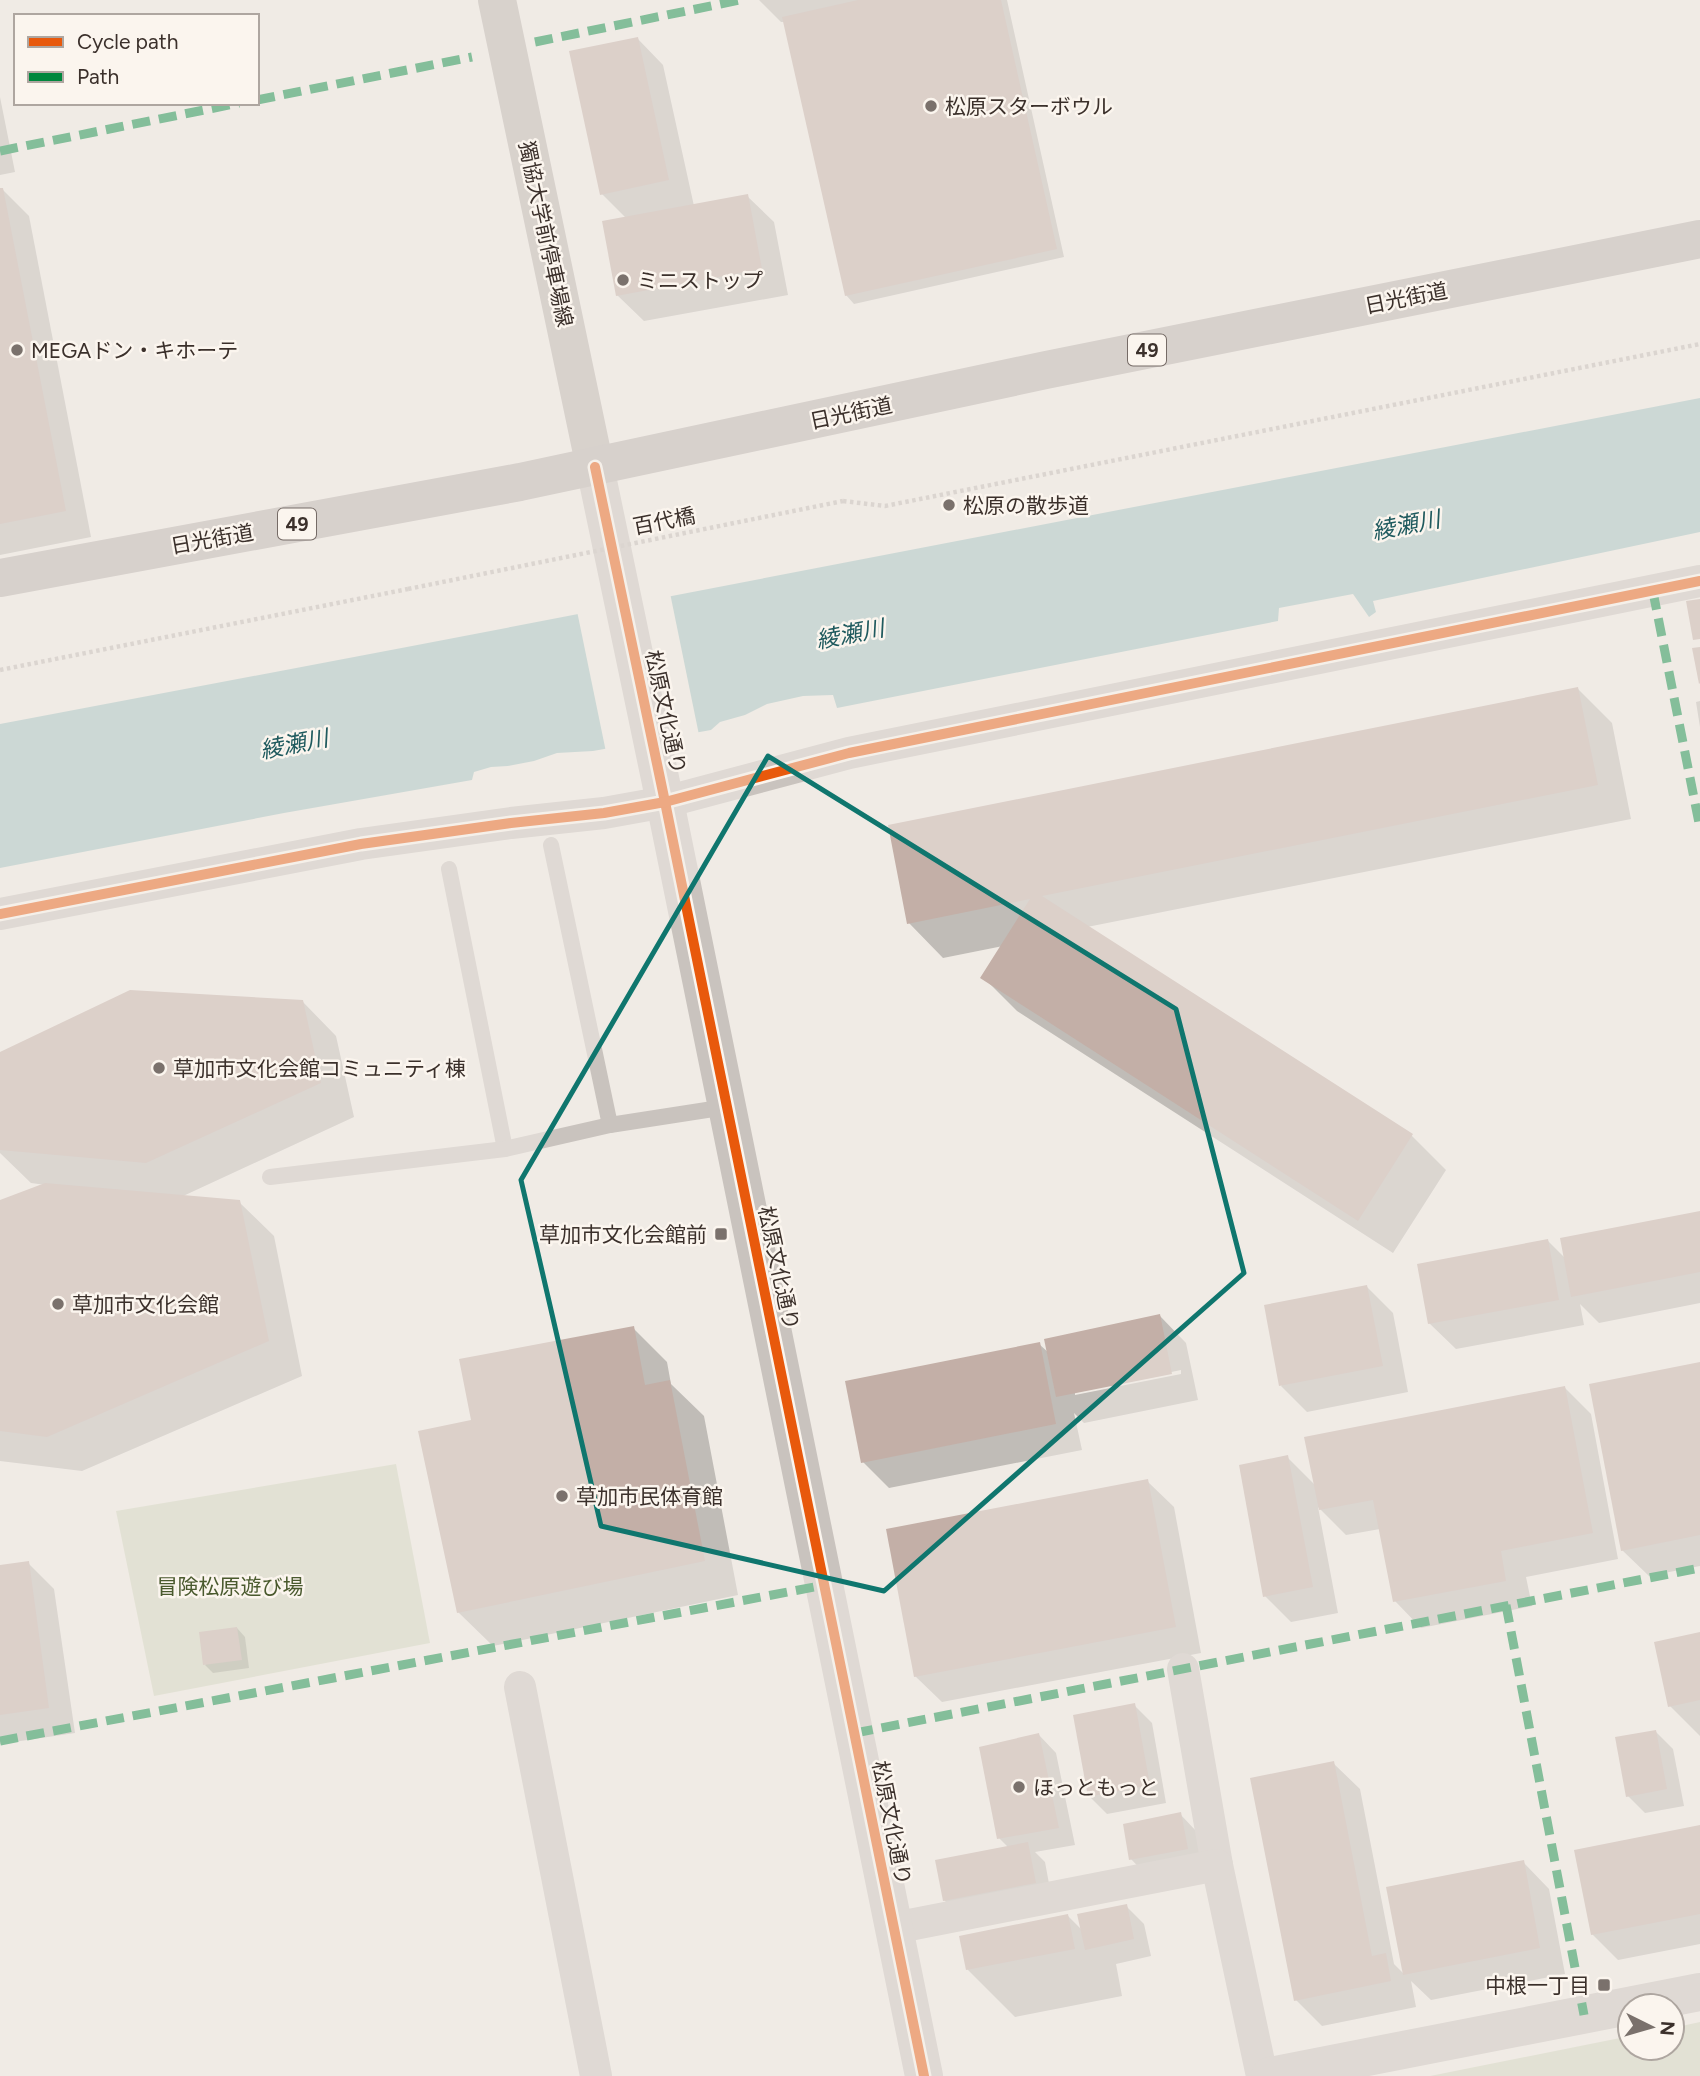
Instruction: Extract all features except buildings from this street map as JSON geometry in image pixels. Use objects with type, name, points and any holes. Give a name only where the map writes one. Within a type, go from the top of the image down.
[{"type":"main road","name":"獨協大学前停車場線","points":[[497,0],[594,467]]},
{"type":"main road","name":"日光街道","points":[[0,578],[594,467],[1046,370],[1700,239]]},
{"type":"street","name":"松原文化通り","points":[[594,467],[662,787],[924,2076]]},
{"type":"street","points":[[0,914],[361,844],[604,813],[662,787],[849,753],[1700,581]]},
{"type":"street","points":[[1183,1669],[1217,1865],[1262,2076]]},
{"type":"street","points":[[520,1687],[596,2076]]},
{"type":"street","points":[[894,1928],[1217,1865]]},
{"type":"street","points":[[1270,2076],[1700,1992]]},
{"type":"lane","points":[[551,845],[610,1125]]},
{"type":"lane","points":[[449,869],[505,1149]]},
{"type":"lane","points":[[270,1177],[505,1149],[610,1125],[726,1107]]},
{"type":"highlighted area","points":[[768,756],[1176,1009],[1244,1273],[884,1591],[601,1526],[521,1180]]},
{"type":"green space","name":"冒険松原遊び場","points":[[396,1464],[430,1643],[154,1696],[116,1511]]},
{"type":"green space","points":[[1700,2022],[1700,2076],[1430,2076],[1616,2039],[1616,2062],[1686,2062],[1686,2025]]},
{"type":"water","name":"綾瀬川","points":[[1700,398],[1700,532],[1373,601],[1376,612],[1369,617],[1353,594],[1279,608],[1278,621],[837,708],[833,695],[803,696],[767,704],[745,715],[720,722],[711,730],[593,751],[557,753],[534,761],[474,772],[472,780],[0,868],[0,724]]},
{"type":"pier","points":[[670,593],[699,735],[606,752],[577,611]]},
{"type":"marked path","points":[[535,42],[740,0]]},
{"type":"marked path","points":[[259,100],[472,57]]},
{"type":"marked path","points":[[0,151],[229,105]]},
{"type":"marked path","points":[[1653,592],[1700,828]]},
{"type":"marked path","points":[[855,1733],[1700,1568]]},
{"type":"marked path","points":[[0,1741],[825,1585]]},
{"type":"marked path","points":[[1506,1605],[1584,2015]]},
{"type":"cycle path","points":[[595,467],[924,2076]]},
{"type":"cycle path","points":[[0,914],[361,844],[604,813],[665,802],[849,753],[1700,581]]},
{"type":"place","name":"松原スターボウル","points":[[931,106]]},
{"type":"place","name":"ミニストップ","points":[[623,280]]},
{"type":"place","name":"MEGAドン・キホーテ","points":[[17,350]]},
{"type":"place","name":"松原の散歩道","points":[[949,505]]},
{"type":"place","name":"草加市文化会館コミュニティ棟","points":[[159,1068]]},
{"type":"place","name":"草加市文化会館前","points":[[721,1234]]},
{"type":"place","name":"草加市文化会館","points":[[58,1304]]},
{"type":"place","name":"草加市民体育館","points":[[562,1496]]},
{"type":"place","name":"ほっともっと","points":[[1019,1787]]},
{"type":"place","name":"中根一丁目","points":[[1604,1985]]}]
